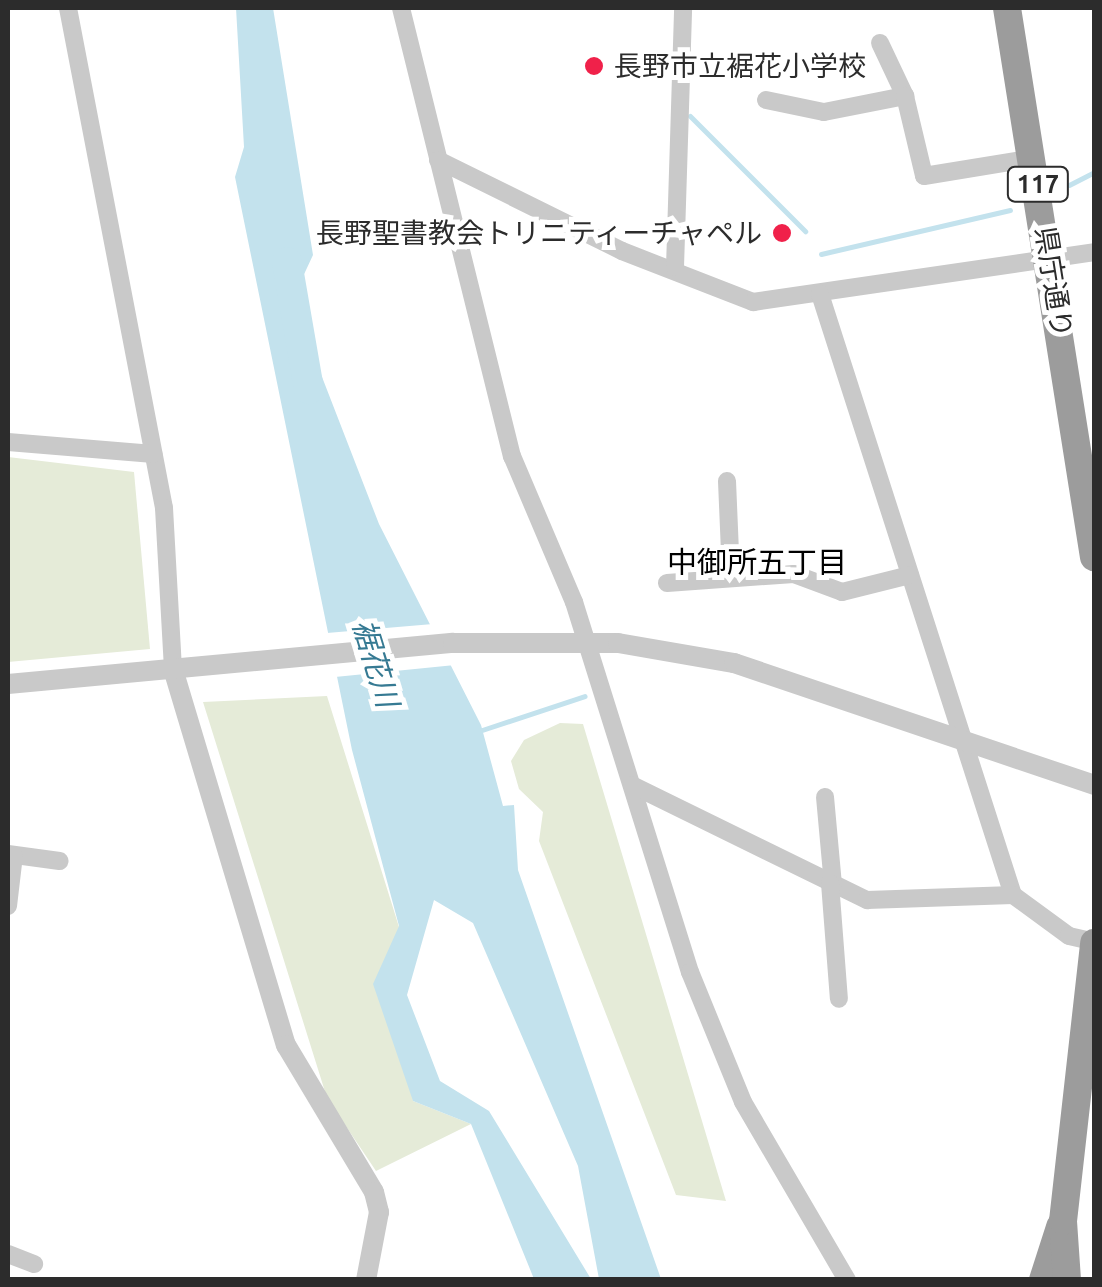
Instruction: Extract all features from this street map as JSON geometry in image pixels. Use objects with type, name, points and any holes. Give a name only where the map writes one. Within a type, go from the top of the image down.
[{"type":"highway","name":"県庁通り","points":[[1007,8],[1050,258],[1094,557]]},
{"type":"highway","points":[[1068,1280],[1063,1221],[1094,943]]},
{"type":"highway","points":[[1043,1280],[1063,1221]]},
{"type":"street","points":[[68,8],[154,454],[182,668],[286,1046],[374,1192],[366,1280]]},
{"type":"street","points":[[401,8],[512,456],[632,785],[718,1045],[808,1225],[847,1280]]},
{"type":"street","points":[[675,267],[683,8]]},
{"type":"street","points":[[880,43],[905,96],[924,176],[1034,158]]},
{"type":"street","points":[[766,100],[824,112],[905,96]]},
{"type":"street","points":[[438,160],[753,302],[1094,252]]},
{"type":"street","points":[[820,294],[1013,896],[1068,936],[1094,943]]},
{"type":"street","points":[[8,442],[154,454]]},
{"type":"street","points":[[727,481],[731,577]]},
{"type":"street","points":[[667,584],[794,574],[842,592],[910,575]]},
{"type":"street","points":[[8,684],[578,641],[734,662],[1094,786]]},
{"type":"street","points":[[632,785],[831,884],[887,904],[1013,896]]},
{"type":"street","points":[[826,797],[839,998]]},
{"type":"street","points":[[8,906],[11,855],[60,861]]},
{"type":"street","points":[[8,1254],[34,1264]]},
{"type":"green space","points":[[8,457],[134,472],[150,649],[8,662]]},
{"type":"green space","points":[[327,696],[399,927],[413,1101],[471,1124],[376,1171],[327,1098],[203,702]]},
{"type":"green space","points":[[560,723],[583,724],[726,1201],[676,1195],[539,841],[543,812],[519,789],[511,761],[524,740]]},
{"type":"water","points":[[236,8],[273,8],[313,255],[293,298],[303,353],[317,364],[379,524],[481,725],[503,806],[514,805],[518,870],[661,1279],[599,1279],[578,1166],[473,923],[434,900],[407,995],[440,1081],[489,1111],[591,1279],[534,1279],[471,1124],[413,1101],[373,984],[399,926],[352,750],[235,177],[244,147]]},
{"type":"pier","points":[[433,624],[455,665],[335,677],[327,633]]},
{"type":"waterway","points":[[690,116],[805,231]]},
{"type":"waterway","points":[[1069,185],[1094,172]]},
{"type":"waterway","points":[[821,254],[1010,210]]},
{"type":"waterway","name":"裾花川","points":[[287,262],[309,389]]},
{"type":"waterway","points":[[482,730],[585,696]]},
{"type":"place","name":"長野市立裾花小学校","points":[[594,66]]},
{"type":"place","name":"長野聖書教会トリニティーチャペル","points":[[782,233]]},
{"type":"district","name":"中御所五丁目","points":[[757,562]]}]
